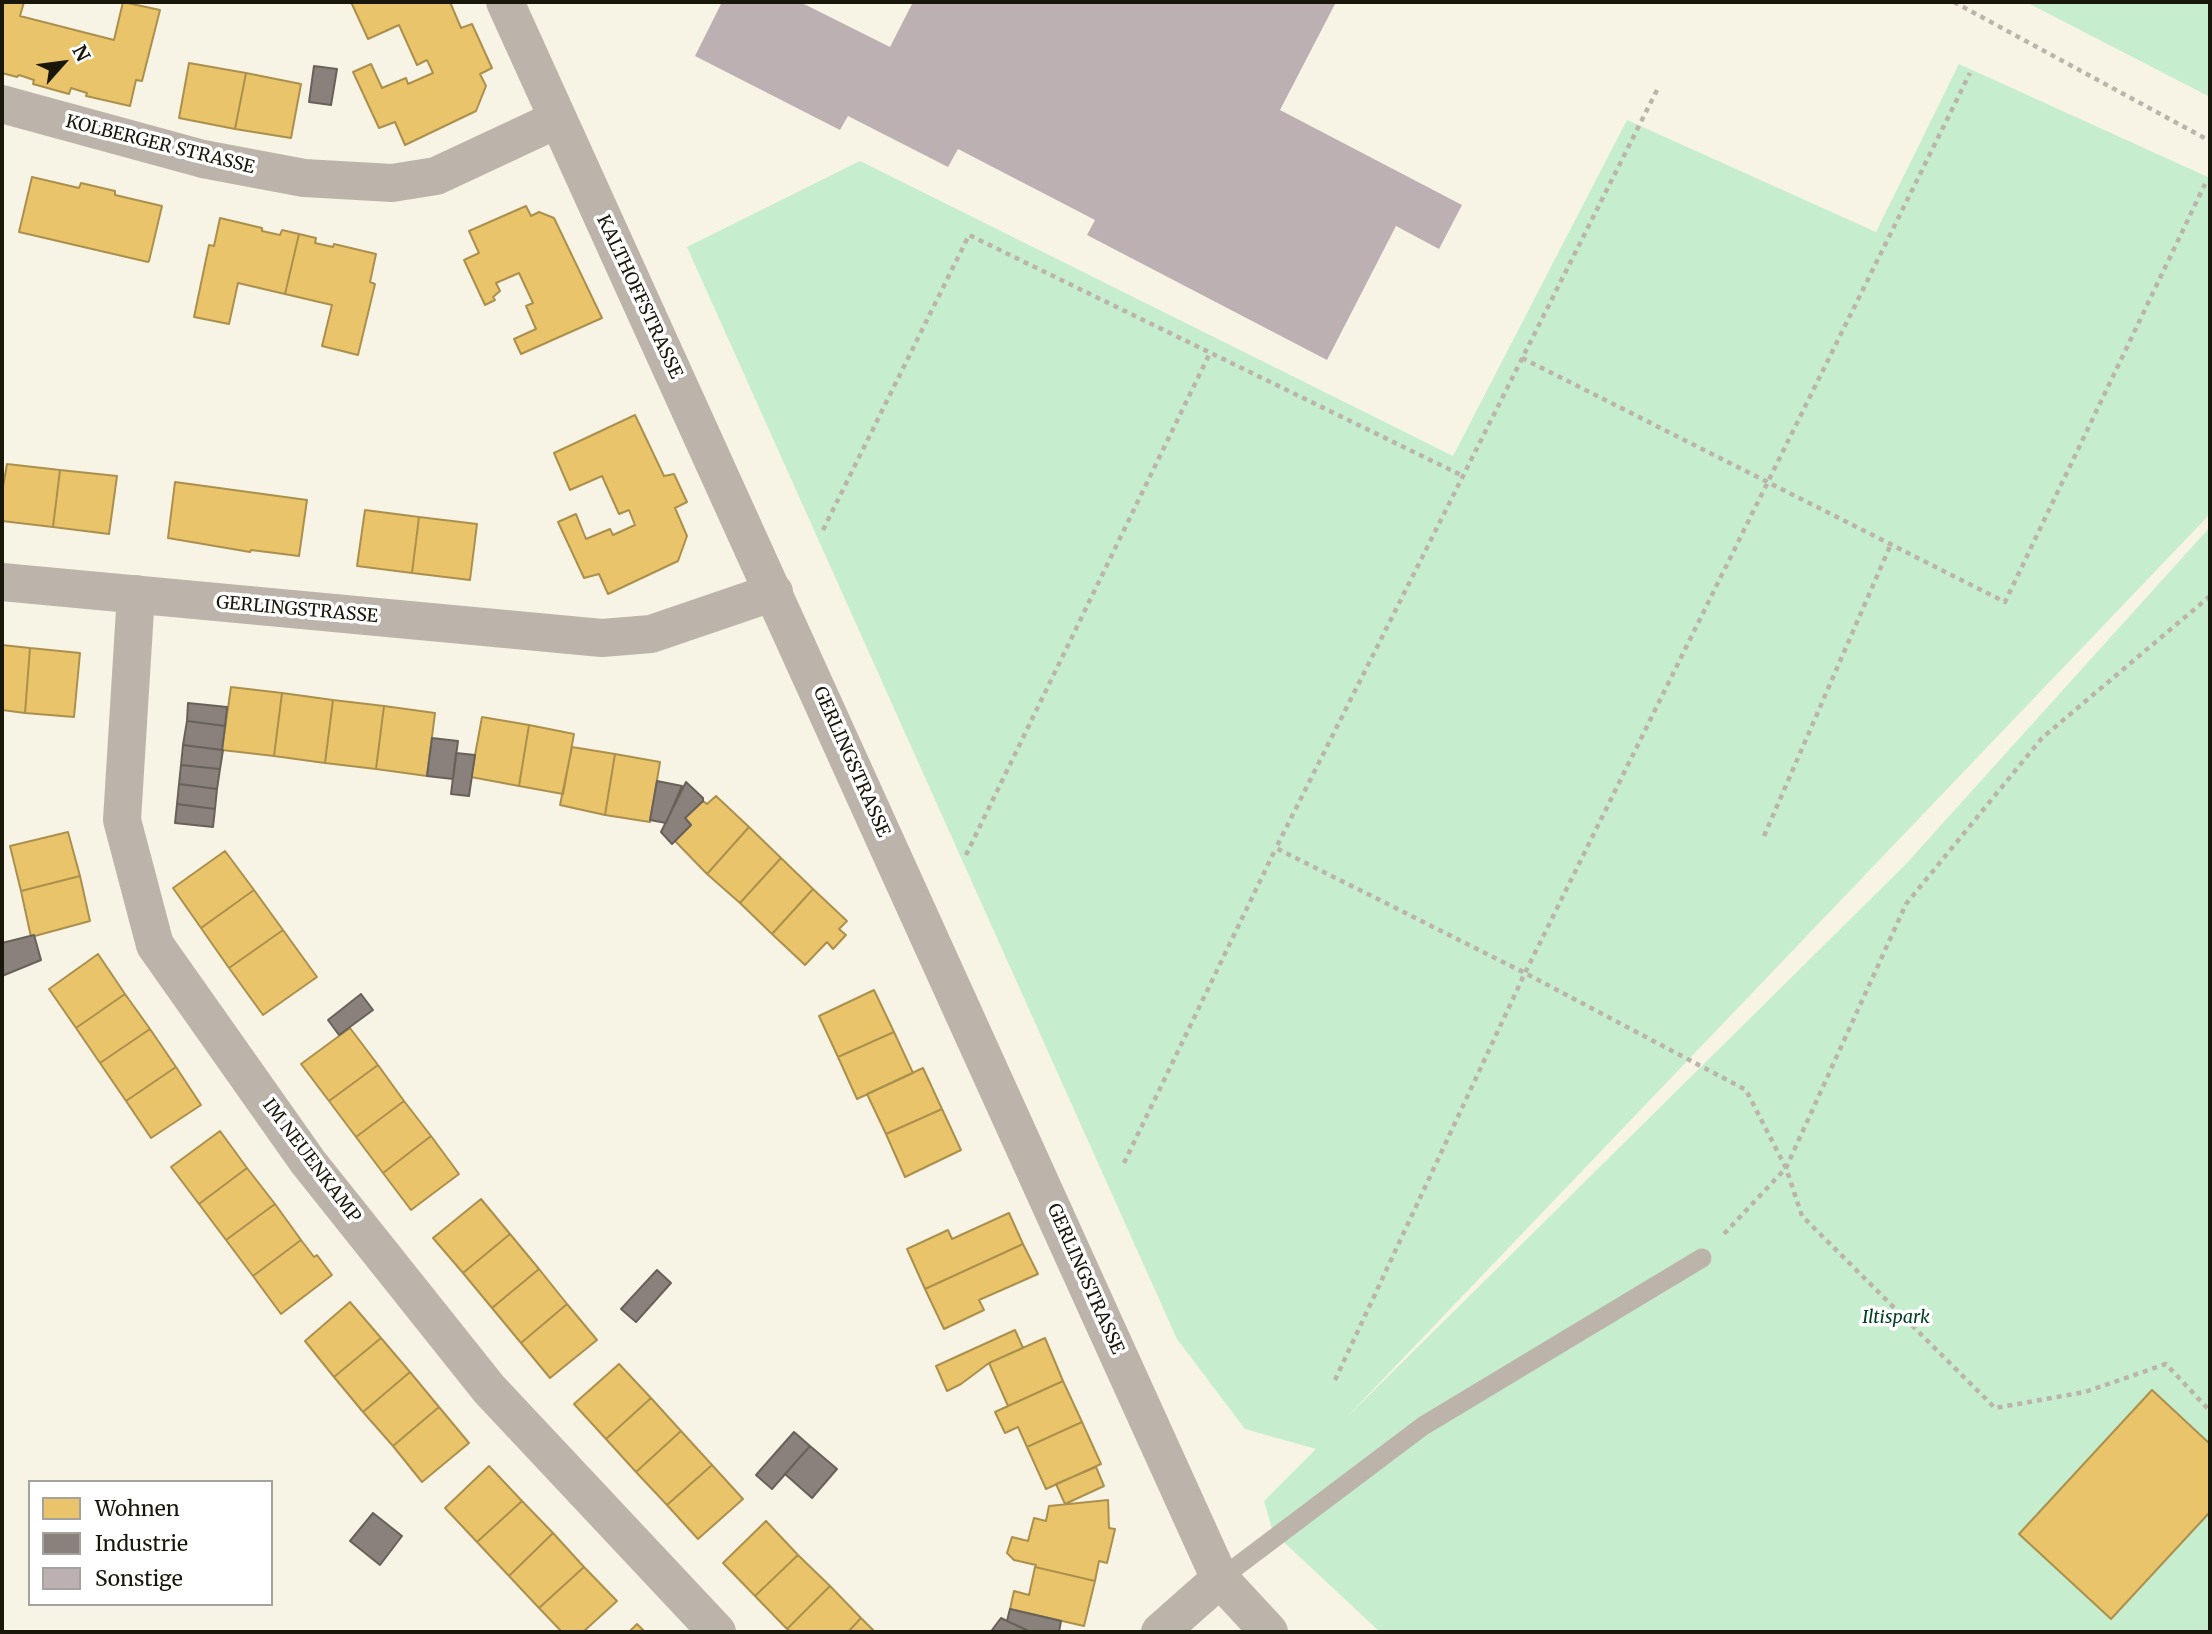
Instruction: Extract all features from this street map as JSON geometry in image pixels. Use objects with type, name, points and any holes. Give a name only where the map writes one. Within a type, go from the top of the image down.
[{"type":"street","name":"KALTHOFFSTRASSE","points":[[505,2],[774,592]]},
{"type":"street","name":"KOLBERGER STRASSE","points":[[2,104],[203,159],[304,178],[392,183],[436,176],[558,120]]},
{"type":"street","name":"GERLINGSTRASSE","points":[[2,582],[602,638],[651,634],[774,592],[1220,1579],[1269,1632]]},
{"type":"street","name":"IM NEUENKAMP","points":[[136,594],[122,820],[155,945],[308,1162],[489,1389],[717,1632]]},
{"type":"street","points":[[1160,1632],[1220,1579]]},
{"type":"lane","points":[[1220,1579],[1423,1426],[1702,1258]]},
{"type":"path","points":[[1954,2],[2210,141]]},
{"type":"path","points":[[1335,1380],[1525,973],[1970,73]]},
{"type":"path","points":[[1124,1163],[1276,848],[1657,90]]},
{"type":"path","points":[[1522,358],[2005,602],[2205,184]]},
{"type":"path","points":[[823,530],[968,235],[1463,476]]},
{"type":"path","points":[[966,855],[1210,353]]},
{"type":"path","points":[[1764,836],[1891,544]]},
{"type":"path","points":[[1702,1258],[1786,1168],[1906,904],[2042,738],[2210,596]]},
{"type":"path","points":[[1276,848],[1525,973],[1746,1090],[1786,1168],[1802,1216],[1996,1408],[2085,1392],[2166,1364],[2210,1411]]},
{"type":"green space","points":[[2026,2],[2210,2],[2210,97]]},
{"type":"green space","name":"Iltispark","points":[[1959,64],[2210,178],[2210,514],[1344,1420],[1905,865],[2210,527],[2210,1632],[1380,1632],[1273,1532],[1264,1501],[1316,1449],[1245,1429],[1177,1339],[687,247],[860,161],[1453,456],[1627,120],[1876,232]]},
{"type":"building: Wohnen","points":[[2,2],[24,2],[20,16],[114,40],[123,2],[160,10],[142,81],[136,80],[130,106],[86,96],[87,93],[71,88],[69,94],[33,84],[34,80],[19,75],[17,77],[2,73]]},
{"type":"building: Wohnen","points":[[351,2],[450,2],[461,28],[472,24],[492,68],[480,74],[486,86],[476,111],[405,145],[395,122],[379,128],[353,72],[371,64],[382,88],[406,78],[408,84],[433,73],[427,60],[417,65],[399,25],[368,39]]},
{"type":"building: Wohnen","points":[[189,63],[246,73],[235,129],[179,118]]},
{"type":"building: Wohnen","points":[[246,73],[301,84],[291,138],[235,129]]},
{"type":"building: Wohnen","points":[[32,177],[79,188],[81,183],[115,191],[115,195],[162,206],[149,261],[19,232]]},
{"type":"building: Wohnen","points":[[526,206],[531,216],[539,212],[554,218],[602,318],[521,354],[514,339],[536,329],[526,306],[533,303],[519,273],[496,283],[500,291],[493,297],[495,300],[485,305],[464,260],[479,253],[469,231]]},
{"type":"building: Wohnen","points":[[220,218],[280,235],[282,230],[299,234],[285,294],[238,283],[229,324],[194,317],[209,245],[214,246]]},
{"type":"building: Wohnen","points":[[299,234],[316,238],[315,243],[333,247],[334,244],[376,254],[370,282],[375,284],[358,355],[322,346],[332,305],[285,294]]},
{"type":"building: Wohnen","points":[[635,415],[664,476],[674,474],[687,502],[675,508],[687,536],[678,561],[608,594],[599,574],[584,578],[558,522],[576,514],[586,539],[610,529],[613,535],[635,525],[629,510],[619,514],[602,476],[570,490],[554,453]]},
{"type":"building: Wohnen","points":[[7,464],[60,470],[53,527],[2,521],[2,492]]},
{"type":"building: Wohnen","points":[[60,470],[117,476],[109,534],[53,527]]},
{"type":"building: Wohnen","points":[[175,482],[307,500],[299,556],[250,552],[168,538]]},
{"type":"building: Wohnen","points":[[365,510],[419,517],[412,573],[357,566]]},
{"type":"building: Wohnen","points":[[419,517],[477,524],[470,580],[412,573]]},
{"type":"building: Wohnen","points":[[2,645],[30,648],[25,713],[2,710]]},
{"type":"building: Wohnen","points":[[30,648],[80,653],[74,717],[25,713]]},
{"type":"building: Wohnen","points":[[231,687],[282,693],[274,756],[222,750]]},
{"type":"building: Wohnen","points":[[282,693],[333,700],[325,763],[274,756]]},
{"type":"building: Wohnen","points":[[333,700],[384,706],[376,769],[325,763]]},
{"type":"building: Wohnen","points":[[384,706],[435,713],[427,776],[376,769]]},
{"type":"building: Wohnen","points":[[482,717],[529,725],[519,786],[471,777]]},
{"type":"building: Wohnen","points":[[529,725],[574,734],[563,794],[519,786]]},
{"type":"building: Wohnen","points":[[572,747],[615,754],[605,815],[560,805]]},
{"type":"building: Wohnen","points":[[615,754],[660,762],[650,822],[605,815]]},
{"type":"building: Wohnen","points":[[716,796],[749,827],[707,874],[675,841],[691,825],[685,818],[703,801],[707,804]]},
{"type":"building: Wohnen","points":[[749,827],[781,858],[740,903],[707,874]]},
{"type":"building: Wohnen","points":[[68,832],[80,876],[21,891],[10,846]]},
{"type":"building: Wohnen","points":[[225,851],[254,890],[201,928],[173,888]]},
{"type":"building: Wohnen","points":[[781,858],[813,889],[772,934],[740,903]]},
{"type":"building: Wohnen","points":[[80,876],[90,921],[31,937],[21,891]]},
{"type":"building: Wohnen","points":[[813,889],[847,921],[839,929],[846,935],[833,949],[827,942],[805,965],[772,934]]},
{"type":"building: Wohnen","points":[[254,890],[283,930],[229,968],[201,928]]},
{"type":"building: Wohnen","points":[[283,930],[317,977],[263,1015],[229,968]]},
{"type":"building: Wohnen","points":[[98,954],[125,994],[76,1028],[49,989]]},
{"type":"building: Wohnen","points":[[874,990],[894,1032],[838,1057],[819,1016]]},
{"type":"building: Wohnen","points":[[125,994],[150,1029],[100,1063],[76,1028]]},
{"type":"building: Wohnen","points":[[350,1028],[378,1065],[329,1101],[301,1064]]},
{"type":"building: Wohnen","points":[[150,1029],[176,1067],[126,1101],[100,1063]]},
{"type":"building: Wohnen","points":[[894,1032],[913,1073],[857,1099],[838,1057]]},
{"type":"building: Wohnen","points":[[378,1065],[404,1101],[356,1137],[329,1101]]},
{"type":"building: Wohnen","points":[[176,1067],[201,1105],[151,1138],[126,1101]]},
{"type":"building: Wohnen","points":[[923,1068],[942,1109],[886,1134],[867,1094]]},
{"type":"building: Wohnen","points":[[404,1101],[431,1136],[383,1173],[356,1137]]},
{"type":"building: Wohnen","points":[[942,1109],[961,1150],[905,1177],[886,1134]]},
{"type":"building: Wohnen","points":[[220,1131],[247,1168],[199,1204],[171,1167]]},
{"type":"building: Wohnen","points":[[431,1136],[459,1174],[411,1210],[383,1173]]},
{"type":"building: Wohnen","points":[[247,1168],[275,1204],[226,1240],[199,1204]]},
{"type":"building: Wohnen","points":[[481,1199],[510,1234],[463,1273],[433,1238]]},
{"type":"building: Wohnen","points":[[275,1204],[301,1240],[253,1276],[226,1240]]},
{"type":"building: Wohnen","points":[[1009,1213],[1023,1244],[925,1289],[907,1249],[948,1230],[952,1239]]},
{"type":"building: Wohnen","points":[[510,1234],[539,1269],[492,1308],[463,1273]]},
{"type":"building: Wohnen","points":[[301,1240],[332,1275],[281,1314],[253,1276]]},
{"type":"building: Wohnen","points":[[1023,1244],[1038,1274],[979,1300],[984,1310],[944,1329],[925,1289]]},
{"type":"building: Wohnen","points":[[539,1269],[567,1304],[521,1343],[492,1308]]},
{"type":"building: Wohnen","points":[[350,1302],[381,1338],[334,1377],[305,1341]]},
{"type":"building: Wohnen","points":[[567,1304],[597,1340],[550,1378],[521,1343]]},
{"type":"building: Wohnen","points":[[1015,1330],[1023,1348],[989,1363],[947,1391],[936,1366]]},
{"type":"building: Wohnen","points":[[381,1338],[410,1372],[363,1412],[334,1377]]},
{"type":"building: Wohnen","points":[[1045,1338],[1063,1381],[1008,1406],[989,1363]]},
{"type":"building: Wohnen","points":[[619,1364],[651,1398],[606,1439],[574,1404]]},
{"type":"building: Wohnen","points":[[410,1372],[439,1407],[393,1446],[363,1412]]},
{"type":"building: Wohnen","points":[[1063,1381],[1082,1422],[1027,1447],[1018,1427],[1005,1433],[995,1412]]},
{"type":"building: Wohnen","points":[[2152,1390],[2210,1444],[2210,1512],[2111,1619],[2019,1534]]},
{"type":"building: Wohnen","points":[[651,1398],[681,1431],[636,1472],[606,1439]]},
{"type":"building: Wohnen","points":[[439,1407],[469,1443],[422,1482],[393,1446]]},
{"type":"building: Wohnen","points":[[1082,1422],[1101,1464],[1046,1489],[1027,1447]]},
{"type":"building: Wohnen","points":[[681,1431],[712,1465],[667,1505],[636,1472]]},
{"type":"building: Wohnen","points":[[712,1465],[743,1499],[698,1539],[667,1505]]},
{"type":"building: Wohnen","points":[[489,1466],[522,1501],[477,1542],[445,1508]]},
{"type":"building: Wohnen","points":[[1096,1467],[1104,1486],[1065,1504],[1056,1484]]},
{"type":"building: Wohnen","points":[[1108,1500],[1109,1528],[1115,1529],[1107,1563],[1099,1561],[1095,1581],[1035,1567],[1036,1565],[1014,1560],[1007,1553],[1012,1537],[1028,1541],[1034,1518],[1046,1521],[1049,1506]]},
{"type":"building: Wohnen","points":[[522,1501],[553,1533],[509,1576],[477,1542]]},
{"type":"building: Wohnen","points":[[766,1521],[798,1555],[755,1596],[723,1563]]},
{"type":"building: Wohnen","points":[[553,1533],[584,1567],[539,1608],[509,1576]]},
{"type":"building: Wohnen","points":[[798,1555],[830,1586],[787,1629],[755,1596]]},
{"type":"building: Wohnen","points":[[584,1567],[617,1601],[583,1632],[562,1632],[539,1608]]},
{"type":"building: Wohnen","points":[[1035,1567],[1095,1581],[1084,1626],[1010,1609],[1014,1591],[1029,1595]]},
{"type":"building: Wohnen","points":[[830,1586],[861,1618],[848,1632],[791,1632],[787,1629]]},
{"type":"building: Wohnen","points":[[861,1618],[875,1632],[848,1632]]},
{"type":"building: Wohnen","points":[[637,1624],[645,1632],[629,1632]]},
{"type":"building: Industrie","points":[[314,66],[337,69],[331,105],[309,102]]},
{"type":"building: Industrie","points":[[188,703],[227,707],[225,726],[187,721]]},
{"type":"building: Industrie","points":[[187,721],[225,726],[222,750],[183,745]]},
{"type":"building: Industrie","points":[[432,738],[458,741],[453,779],[427,776]]},
{"type":"building: Industrie","points":[[183,745],[223,750],[220,769],[181,765]]},
{"type":"building: Industrie","points":[[456,753],[475,755],[469,796],[451,794]]},
{"type":"building: Industrie","points":[[181,765],[220,769],[217,789],[179,784]]},
{"type":"building: Industrie","points":[[657,781],[682,786],[666,823],[650,820]]},
{"type":"building: Industrie","points":[[686,782],[703,801],[685,818],[691,825],[672,844],[661,832]]},
{"type":"building: Industrie","points":[[179,784],[217,789],[215,809],[177,804]]},
{"type":"building: Industrie","points":[[177,804],[215,809],[213,827],[175,823]]},
{"type":"building: Industrie","points":[[34,935],[41,960],[2,976],[2,943]]},
{"type":"building: Industrie","points":[[361,994],[373,1010],[339,1035],[328,1020]]},
{"type":"building: Industrie","points":[[657,1270],[671,1283],[636,1322],[621,1309]]},
{"type":"building: Industrie","points":[[794,1432],[810,1446],[772,1489],[756,1475]]},
{"type":"building: Industrie","points":[[810,1446],[837,1469],[812,1498],[785,1474]]},
{"type":"building: Industrie","points":[[373,1513],[402,1536],[380,1565],[350,1541]]},
{"type":"building: Industrie","points":[[1010,1609],[1061,1621],[1059,1632],[1031,1632],[1007,1621]]},
{"type":"building: Industrie","points":[[1001,1618],[1031,1632],[992,1630]]},
{"type":"building: Sonstige","points":[[722,2],[800,2],[890,47],[913,2],[1336,2],[1280,110],[1462,205],[1439,249],[1396,226],[1327,360],[1087,235],[1095,220],[958,149],[948,167],[848,116],[840,130],[695,56]]}]
